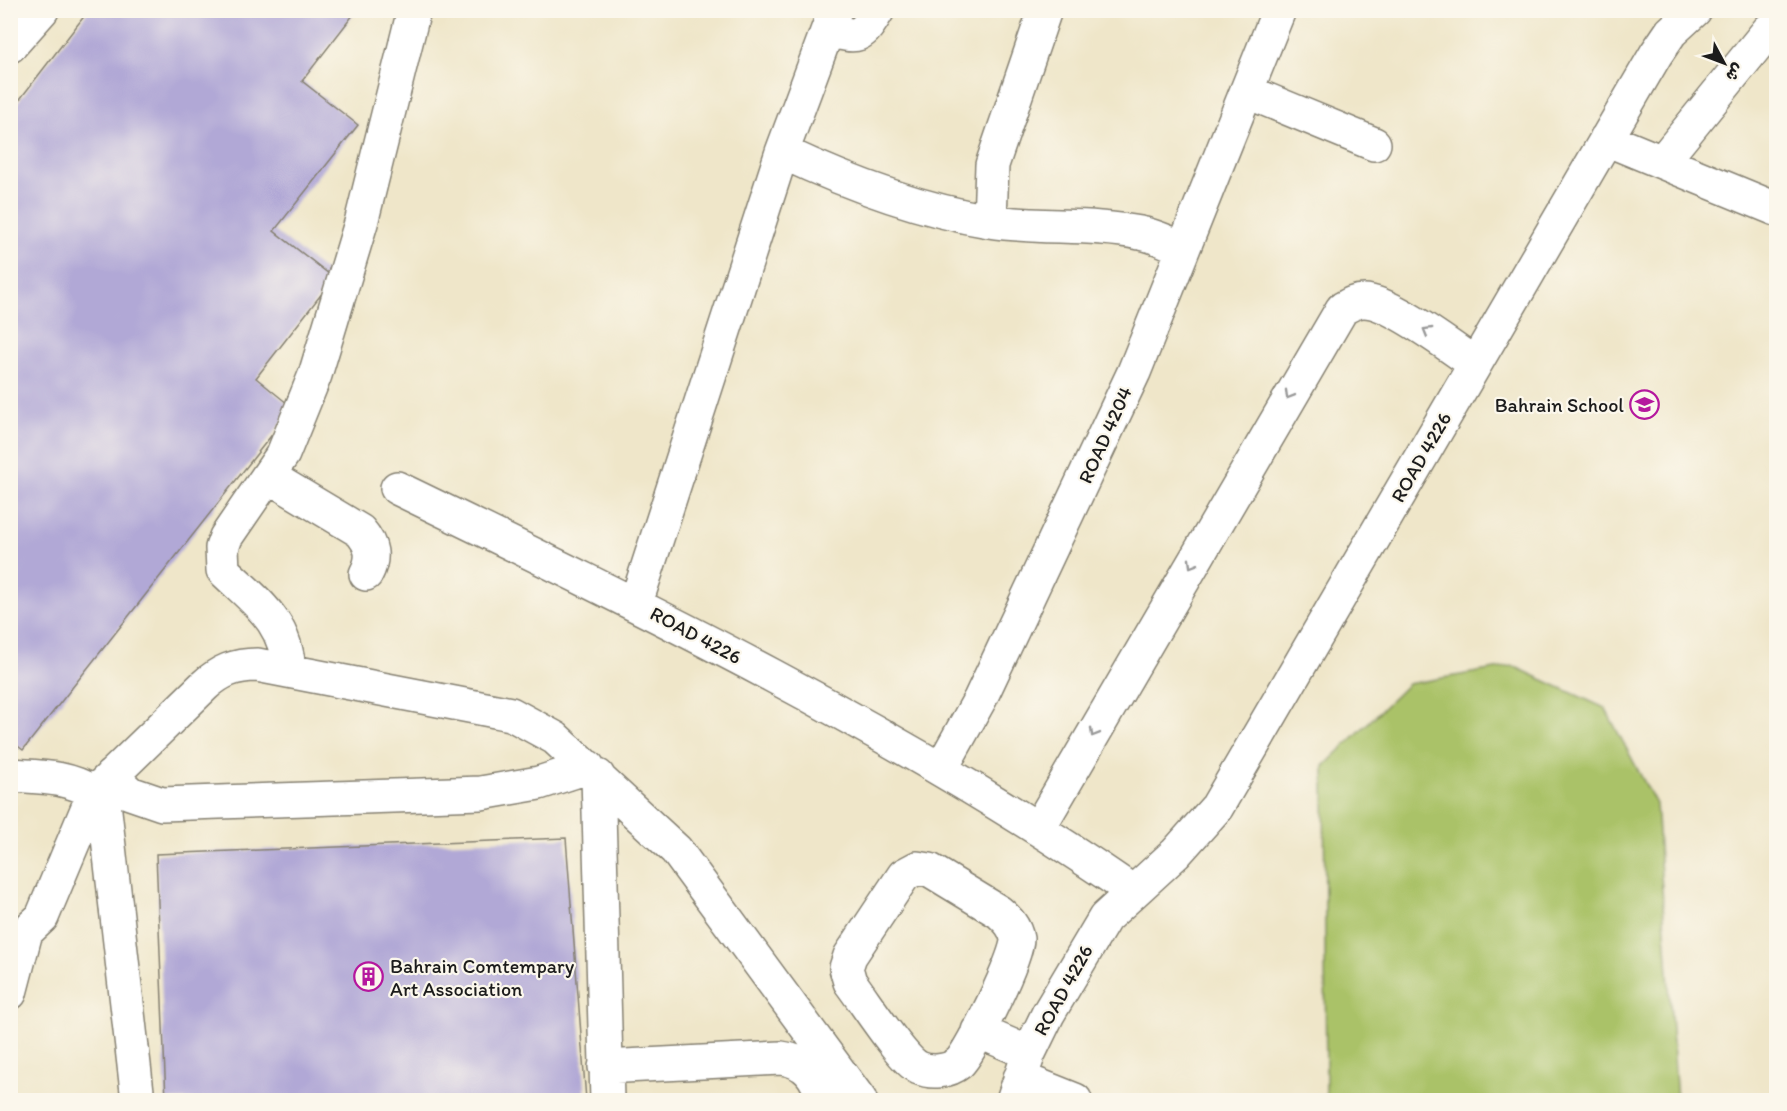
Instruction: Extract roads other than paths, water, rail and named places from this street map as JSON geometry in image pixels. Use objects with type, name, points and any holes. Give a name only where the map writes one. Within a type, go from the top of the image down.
[{"type":"street","points":[[10,46],[42,10]]},
{"type":"street","points":[[289,671],[288,653],[274,620],[223,570],[221,559],[226,537],[283,454],[315,375],[361,223],[414,10]]},
{"type":"street","points":[[831,20],[851,36],[858,35],[865,32],[878,10]]},
{"type":"street","points":[[990,221],[992,165],[1045,10]]},
{"type":"street","name":"ROAD 4204","points":[[941,769],[980,699],[1071,512],[1134,372],[1279,10]]},
{"type":"street","name":"ROAD 4226","points":[[1021,1077],[1075,965],[1105,918],[1176,853],[1217,807],[1656,54],[1671,33],[1695,10]]},
{"type":"street","name":"ROAD 4226","points":[[831,20],[782,152],[636,603],[822,702],[941,769],[1132,891]]},
{"type":"street","points":[[1662,162],[1769,30],[1776,26]]},
{"type":"street","points":[[1248,92],[1374,144]]},
{"type":"street","points":[[1606,139],[1776,209]]},
{"type":"street","points":[[782,152],[846,182],[926,207],[990,221],[1132,231],[1183,248]]},
{"type":"street","points":[[1038,829],[1342,309],[1351,303],[1374,303],[1430,332],[1475,364]]},
{"type":"street","points":[[267,476],[360,531],[371,547],[372,556],[366,573]]},
{"type":"street","points":[[397,488],[636,603]]},
{"type":"street","points":[[10,993],[18,934],[42,917],[103,785],[204,686],[222,672],[251,665],[511,714],[555,738],[676,850],[860,1101]]},
{"type":"street","points":[[10,775],[103,785],[162,804],[481,793],[593,772]]},
{"type":"street","points":[[593,772],[607,1101]]},
{"type":"street","points":[[103,785],[138,1101]]},
{"type":"street","points":[[917,868],[930,870],[999,912],[1014,929],[1017,939],[1014,959],[978,1031],[960,1063],[940,1071],[920,1068],[910,1063],[847,975],[846,968],[850,956],[910,870],[917,868]]},
{"type":"street","points":[[978,1031],[1021,1077],[1074,1101]]},
{"type":"street","points":[[605,1067],[781,1058],[797,1060],[814,1079],[823,1101]]},
{"type":"place","name":"Bahrain School","points":[[1645,405]]},
{"type":"place","name":"Bahrain Comtempary Art Association","points":[[369,977]]}]
